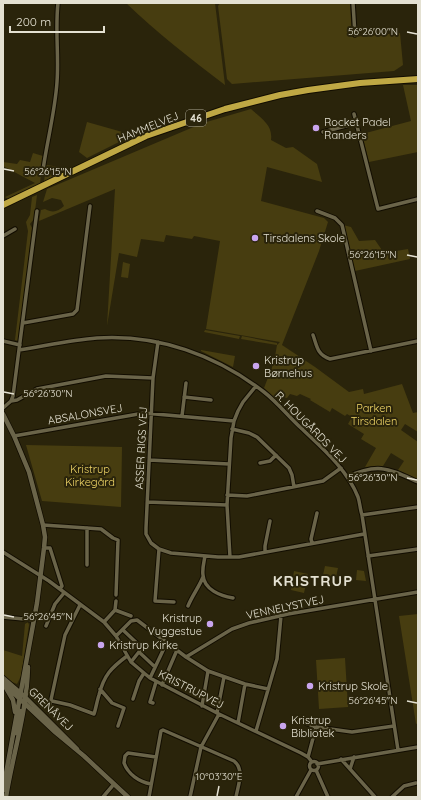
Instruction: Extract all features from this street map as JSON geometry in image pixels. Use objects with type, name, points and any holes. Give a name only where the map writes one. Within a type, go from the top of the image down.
[{"type":"highway","name":"HAMMELVEJ","points":[[3,205],[146,136],[225,109],[280,95],[308,90],[360,83],[418,79]]},
{"type":"street","points":[[43,170],[57,83],[58,56],[56,27],[58,3]]},
{"type":"street","points":[[353,3],[355,35]]},
{"type":"street","points":[[354,114],[378,209],[418,199]]},
{"type":"street","points":[[323,132],[357,123]]},
{"type":"street","points":[[23,323],[73,314],[77,310],[90,206]]},
{"type":"street","points":[[11,401],[20,350],[37,210]]},
{"type":"street","points":[[317,211],[335,218],[342,225],[371,352]]},
{"type":"street","points":[[3,236],[15,229]]},
{"type":"street","points":[[312,335],[318,352],[323,357],[330,359],[371,352],[418,341]]},
{"type":"street","name":"R. HOUGÅRDS VEJ","points":[[20,350],[96,338],[133,339],[181,347],[226,366],[256,386],[337,463],[358,497],[362,515],[398,750]]},
{"type":"street","points":[[3,341],[20,345]]},
{"type":"street","name":"ASSER RIGS VEJ","points":[[158,342],[153,378],[146,534],[150,543],[158,549]]},
{"type":"street","points":[[3,408],[11,401],[17,400],[37,389],[106,376],[153,378]]},
{"type":"street","points":[[182,416],[186,383]]},
{"type":"street","points":[[230,558],[227,495],[232,429],[243,402],[256,386]]},
{"type":"street","points":[[184,397],[210,400]]},
{"type":"street","name":"ABSALONSVEJ","points":[[14,436],[144,413],[234,422]]},
{"type":"street","points":[[3,414],[29,472],[43,526],[44,548],[16,746],[6,797]]},
{"type":"street","points":[[232,429],[249,433],[257,437],[289,468],[294,487]]},
{"type":"street","points":[[260,463],[270,461],[276,455]]},
{"type":"street","points":[[149,460],[229,464]]},
{"type":"street","points":[[227,495],[247,496],[323,481],[341,468]]},
{"type":"street","points":[[347,477],[370,468],[382,468],[392,470],[418,482]]},
{"type":"street","points":[[147,502],[227,505]]},
{"type":"street","points":[[362,515],[418,507]]},
{"type":"street","points":[[312,543],[311,539],[317,513]]},
{"type":"street","points":[[265,552],[270,521]]},
{"type":"street","points":[[43,526],[101,528],[113,538],[118,540],[116,595]]},
{"type":"street","points":[[87,528],[88,565]]},
{"type":"street","points":[[174,602],[156,601],[158,549],[171,553],[230,558],[364,534]]},
{"type":"street","points":[[44,548],[50,548],[62,586],[60,589]]},
{"type":"street","points":[[368,556],[418,549]]},
{"type":"street","name":"KRISTRUPVEJ","points":[[3,552],[60,589],[104,622],[116,636],[131,662],[144,674],[156,682],[202,706],[308,757],[312,762]]},
{"type":"street","points":[[188,606],[203,577],[205,556]]},
{"type":"street","points":[[203,577],[208,586],[220,596],[233,598]]},
{"type":"street","name":"VENNELYSTVEJ","points":[[186,657],[232,629],[249,623],[418,592]]},
{"type":"street","points":[[46,626],[55,604],[64,593]]},
{"type":"street","points":[[104,622],[114,610],[116,601]]},
{"type":"street","points":[[49,709],[52,701],[65,634],[80,605]]},
{"type":"street","points":[[114,610],[131,616]]},
{"type":"street","points":[[256,731],[277,658],[281,616]]},
{"type":"street","points":[[3,618],[34,620]]},
{"type":"street","points":[[116,636],[132,621],[137,620],[186,657],[208,671],[246,684],[268,689]]},
{"type":"street","points":[[122,630],[142,648],[131,662]]},
{"type":"street","points":[[150,678],[167,642]]},
{"type":"street","points":[[162,685],[177,650]]},
{"type":"street","points":[[139,652],[155,666]]},
{"type":"street","points":[[52,701],[70,704],[94,714],[100,689],[108,672],[113,666],[127,656]]},
{"type":"street","points":[[202,706],[208,671]]},
{"type":"street","points":[[133,699],[138,682],[144,674]]},
{"type":"street","points":[[190,797],[200,747],[218,714],[224,677]]},
{"type":"street","name":"GRENÅVEJ","points":[[3,678],[70,746],[84,756],[128,797]]},
{"type":"street","points":[[153,704],[150,702],[156,682]]},
{"type":"street","points":[[3,684],[13,700],[15,720]]},
{"type":"street","name":"GRENÅVEJ","points":[[3,684],[22,698]]},
{"type":"street","points":[[238,723],[246,684]]},
{"type":"street","points":[[100,689],[112,703],[124,708],[118,726]]},
{"type":"street","points":[[3,790],[15,720],[22,698]]},
{"type":"street","points":[[298,720],[316,727],[352,732],[394,726]]},
{"type":"street","points":[[308,757],[316,727]]},
{"type":"street","points":[[149,797],[160,731],[162,730],[238,764],[241,774],[236,797]]},
{"type":"street","points":[[296,797],[311,770],[310,765],[312,762],[317,764],[418,747]]},
{"type":"street","points":[[151,784],[138,781],[124,763],[125,756],[128,753],[156,757]]},
{"type":"street","points":[[350,769],[354,757]]},
{"type":"street","points":[[341,759],[375,797]]},
{"type":"street","points":[[317,764],[318,767],[316,770],[328,797]]},
{"type":"street","points":[[311,770],[316,770]]},
{"type":"street","points":[[392,797],[404,786],[416,783]]},
{"type":"street","points":[[103,797],[114,784]]},
{"type":"green space","points":[[126,3],[215,3],[225,85],[187,56]]},
{"type":"green space","points":[[220,3],[350,3],[352,37],[400,33],[403,65],[394,71],[232,84],[227,79],[218,6]]},
{"type":"green space","points":[[403,85],[418,85],[418,152],[369,162],[362,134],[411,121]]},
{"type":"green space","name":"Parken Tirsdalen","points":[[251,109],[263,119],[268,126],[271,140],[286,148],[293,147],[317,164],[322,182],[267,167],[261,201],[324,218],[328,222],[319,251],[282,345],[349,392],[363,389],[364,394],[402,384],[413,413],[418,412],[418,432],[405,424],[401,430],[418,442],[418,479],[398,470],[404,461],[391,453],[383,466],[365,467],[376,448],[361,439],[364,434],[348,424],[352,417],[347,414],[345,416],[332,408],[330,412],[310,400],[311,399],[300,394],[297,396],[290,394],[287,398],[282,397],[278,401],[264,388],[274,362],[277,345],[280,342],[206,329],[220,241],[194,236],[192,239],[166,235],[164,242],[141,239],[137,257],[119,253],[107,326],[115,189],[39,221],[41,210],[45,209],[55,211],[64,206],[61,200],[52,198],[43,202],[47,189],[203,123]]},
{"type":"green space","points":[[87,122],[133,135],[87,158],[79,152]]},
{"type":"green space","points":[[33,153],[43,156],[40,184],[10,200],[5,197],[35,183],[3,166],[3,162],[17,164],[20,160],[30,162]]},
{"type":"green space","points":[[46,165],[68,168],[44,182]]},
{"type":"green space","points":[[37,195],[34,219],[30,224],[32,228],[20,337],[18,341],[15,340],[28,231],[26,222],[30,215],[32,197]]},
{"type":"green space","points":[[343,225],[351,227],[359,241],[375,240],[384,253],[408,249],[410,259],[355,271]]},
{"type":"green space","points":[[123,262],[130,264],[128,278],[121,277]]},
{"type":"green space","points":[[205,330],[240,336],[239,339],[204,332]]},
{"type":"green space","points":[[242,336],[277,343],[277,345],[241,339]]},
{"type":"green space","points":[[201,351],[235,356],[233,367]]},
{"type":"green space","name":"Kristrup Kirkegård","points":[[26,445],[122,447],[121,507],[42,501]]},
{"type":"green space","points":[[325,566],[338,568],[334,586],[321,584]]},
{"type":"green space","points":[[357,570],[364,571],[366,581],[356,580]]},
{"type":"green space","points":[[294,571],[308,574],[304,593],[291,590]]},
{"type":"green space","points":[[418,614],[418,723],[416,724],[399,616]]},
{"type":"green space","points":[[28,622],[29,625],[21,676],[17,684],[12,682],[3,674],[3,650],[22,656],[25,624]]},
{"type":"green space","points":[[345,658],[348,707],[319,709],[316,660]]},
{"type":"place","name":"Rocket Padel Randers","points":[[316,128]]},
{"type":"place","name":"Tirsdalens Skole","points":[[255,238]]},
{"type":"place","name":"Kristrup Børnehus","points":[[256,366]]},
{"type":"place","name":"Kristrup Vuggestue","points":[[210,624]]},
{"type":"place","name":"Kristrup Kirke","points":[[101,645]]},
{"type":"place","name":"Kristrup Skole","points":[[310,686]]},
{"type":"place","name":"Kristrup Bibliotek","points":[[283,726]]},
{"type":"district","name":"KRISTRUP","points":[[313,580]]}]
